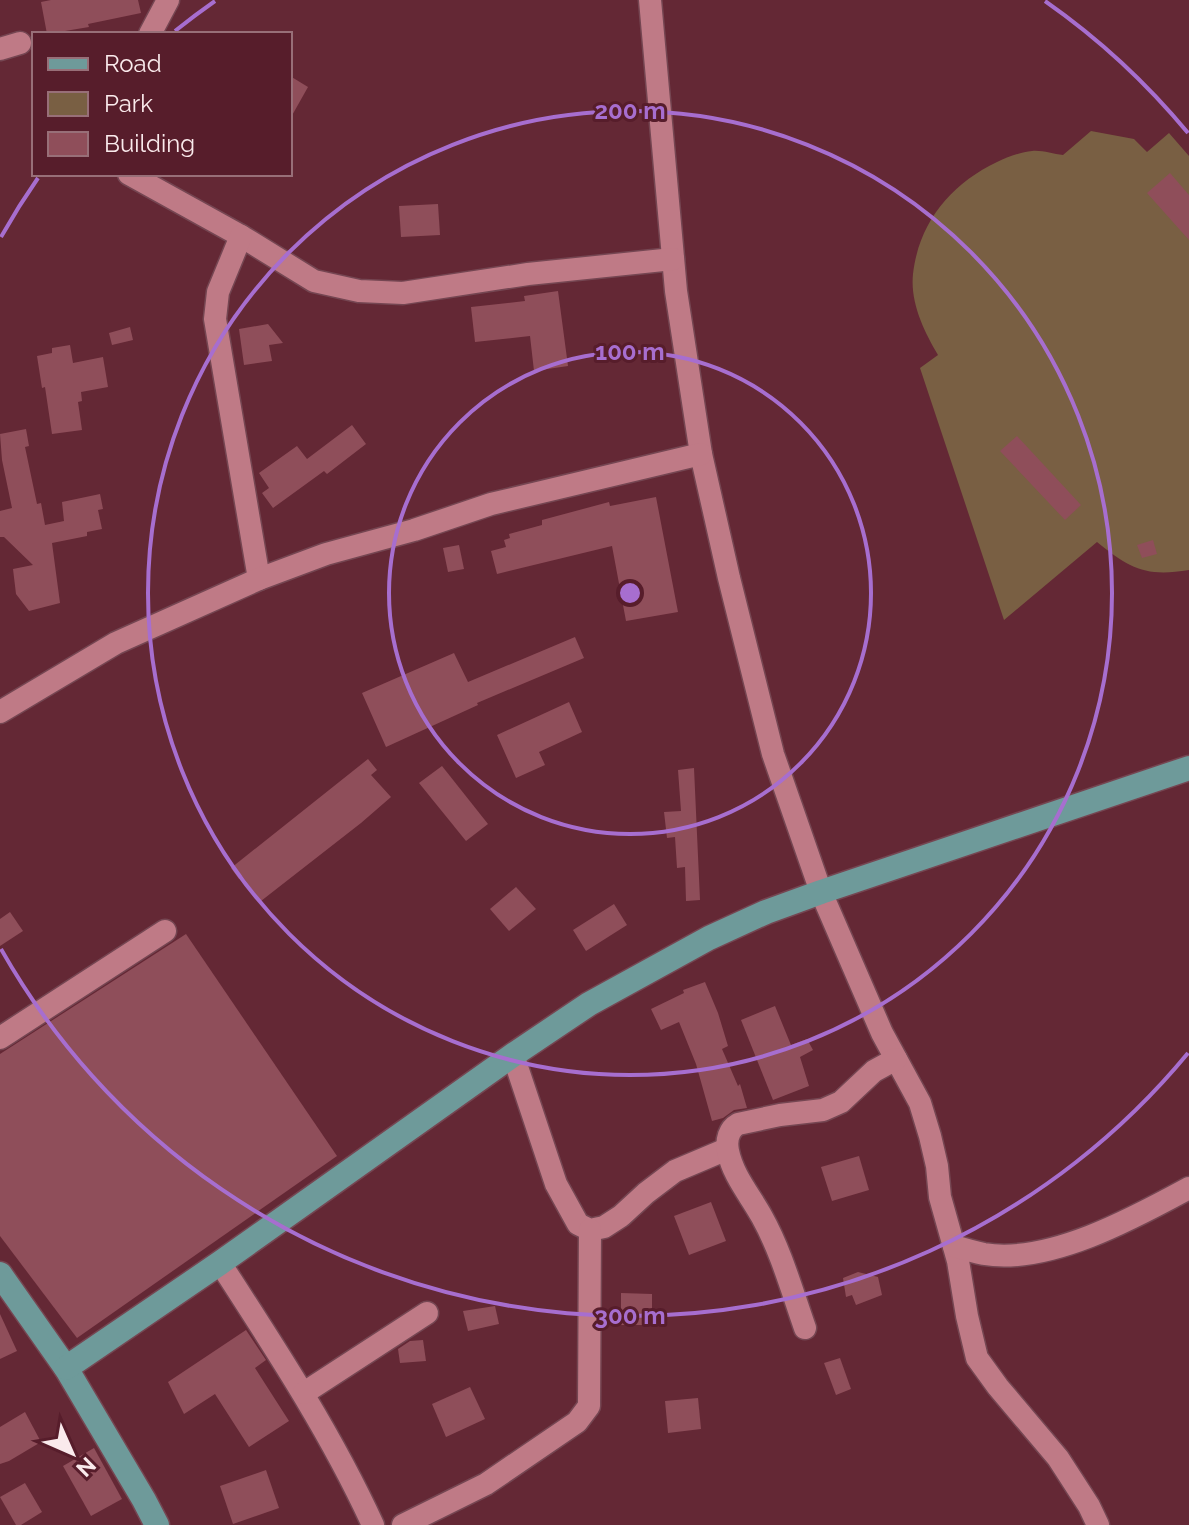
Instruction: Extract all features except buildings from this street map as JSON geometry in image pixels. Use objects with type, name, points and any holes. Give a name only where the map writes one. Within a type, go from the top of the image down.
[{"type":"main road","points":[[66,1368],[589,1004],[709,938],[821,892],[1189,768]]},
{"type":"main road","points":[[0,1274],[66,1368],[157,1525]]},
{"type":"street","points":[[151,32],[168,0]]},
{"type":"street","points":[[650,0],[676,291],[701,454],[773,754],[821,892],[861,985],[920,1103],[937,1166],[940,1197],[958,1261],[977,1358],[1058,1458],[1098,1525]]},
{"type":"street","points":[[133,176],[314,281],[359,291],[403,293],[528,274],[673,259]]},
{"type":"street","points":[[241,236],[218,292],[215,319],[259,579]]},
{"type":"street","points":[[0,712],[116,643],[259,579],[326,554],[414,530],[491,504],[701,454]]},
{"type":"street","points":[[0,1038],[165,931]]},
{"type":"street","points":[[513,1055],[556,1184],[578,1224],[590,1230],[604,1227],[621,1216],[675,1171],[727,1149]]},
{"type":"street","points":[[805,1328],[763,1219],[739,1181],[727,1149],[729,1133],[738,1124],[823,1110],[841,1102],[874,1071],[896,1059]]},
{"type":"street","points":[[954,1246],[1004,1255],[1062,1246],[1150,1209],[1189,1188]]},
{"type":"street","points":[[403,1525],[486,1484],[577,1422],[585,1413],[589,1406],[590,1230]]},
{"type":"street","points":[[220,1263],[304,1393],[356,1487],[373,1525]]},
{"type":"street","points":[[304,1393],[427,1313]]},
{"type":"green space","points":[[1091,131],[1134,139],[1147,152],[1169,133],[1189,156],[1189,570],[1161,572],[1139,569],[1119,559],[1097,542],[1004,620],[920,368],[938,355],[916,306],[913,274],[916,255],[930,222],[965,181],[997,162],[1019,154],[1036,151],[1063,155]]}]
